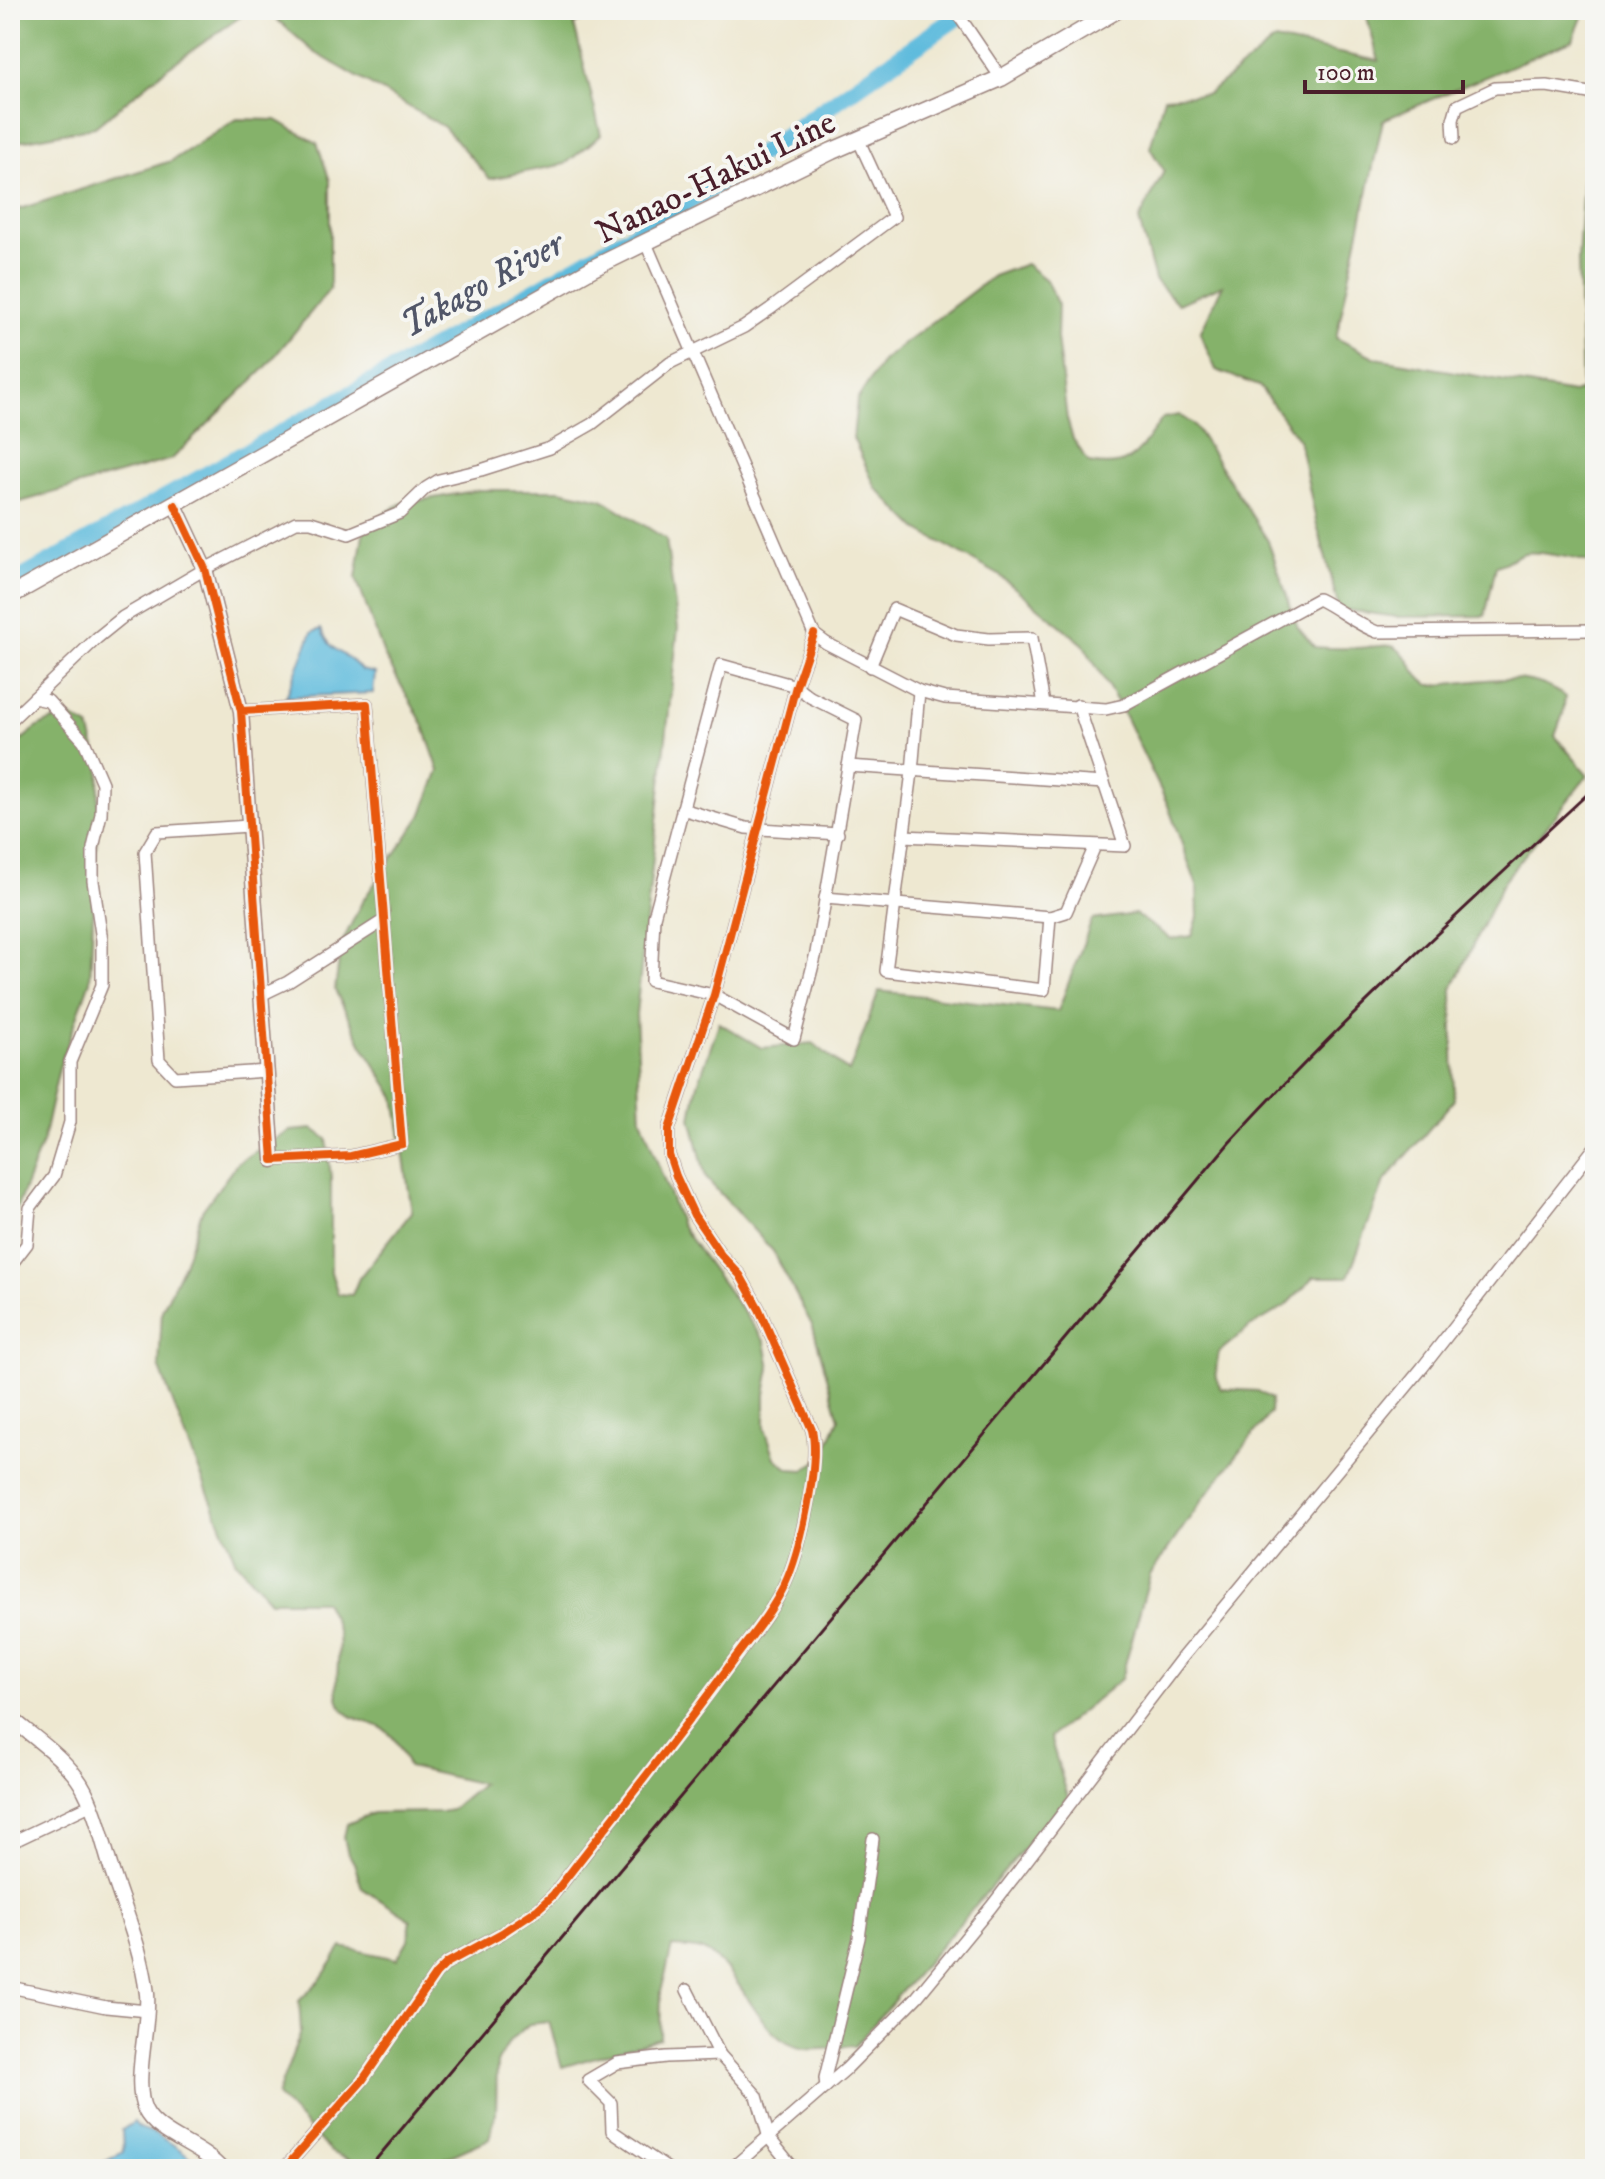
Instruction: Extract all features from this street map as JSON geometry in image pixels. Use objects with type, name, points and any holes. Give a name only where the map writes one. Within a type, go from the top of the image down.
[{"type":"main road","name":"Nanao-Hakui Line","points":[[10,596],[645,241],[832,151],[1001,78],[1117,10]]},
{"type":"street","points":[[955,10],[1001,78]]},
{"type":"street","points":[[1454,138],[1453,120],[1457,106],[1495,88],[1547,86],[1595,94]]},
{"type":"street","points":[[10,721],[123,617],[205,569],[296,522],[311,522],[349,534],[400,513],[439,480],[550,448],[592,424],[645,381],[693,350],[752,321],[894,217],[859,141]]},
{"type":"street","points":[[645,241],[814,634],[919,691],[945,698],[1106,709],[1124,705],[1318,599],[1356,624],[1377,632],[1595,630]]},
{"type":"street","points":[[175,505],[205,569],[241,711],[273,1160],[351,1156],[402,1144],[367,704],[241,711]]},
{"type":"street","points":[[870,667],[894,609],[956,635],[989,639],[1032,638],[1044,704]]},
{"type":"street","points":[[284,2169],[362,2081],[436,1974],[447,1963],[538,1909],[553,1895],[705,1699],[770,1608],[792,1569],[812,1481],[815,1441],[812,1430],[754,1298],[694,1215],[669,1155],[669,1129],[714,995],[796,686],[814,634]]},
{"type":"street","points":[[721,665],[796,686],[810,697],[856,720],[848,766],[816,953],[794,1039],[714,995],[651,981],[654,917],[721,665]]},
{"type":"street","points":[[919,691],[912,772],[886,971],[1044,990],[1050,917]]},
{"type":"street","points":[[10,1266],[27,1244],[30,1208],[54,1176],[70,1122],[70,1062],[102,985],[102,940],[93,881],[93,848],[101,814],[102,783],[84,741],[48,701],[34,698]]},
{"type":"street","points":[[903,836],[1125,846],[1078,705]]},
{"type":"street","points":[[848,766],[1104,783]]},
{"type":"street","points":[[682,809],[758,829],[838,834]]},
{"type":"street","points":[[249,826],[157,832],[145,852],[159,1060],[175,1077],[267,1071]]},
{"type":"street","points":[[825,898],[1050,917],[1066,912],[1095,846]]},
{"type":"street","points":[[261,995],[288,982],[383,921]]},
{"type":"street","points":[[731,2169],[846,2069],[917,1997],[991,1907],[1181,1659],[1422,1368],[1595,1147]]},
{"type":"street","points":[[10,1717],[67,1768],[81,1784],[90,1805],[140,1959],[147,1994],[141,2091],[144,2109],[155,2123],[204,2154],[221,2169]]},
{"type":"street","points":[[10,1843],[90,1805]]},
{"type":"street","points":[[826,2086],[825,2078],[859,1938],[873,1839]]},
{"type":"street","points":[[10,1987],[106,2007],[147,2011]]},
{"type":"street","points":[[687,1990],[720,2055],[757,2096],[769,2138],[794,2169]]},
{"type":"street","points":[[668,2169],[612,2131],[611,2103],[588,2080],[617,2063],[720,2055]]},
{"type":"green space","points":[[10,10],[250,10],[167,68],[95,127],[10,143]]},
{"type":"green space","points":[[266,10],[613,10],[574,24],[601,135],[565,164],[490,179],[444,127],[314,52]]},
{"type":"green space","points":[[1365,10],[1585,10],[1573,40],[1383,120],[1336,338],[1376,358],[1573,393],[1582,390],[1578,259],[1584,164],[1595,165],[1595,564],[1539,553],[1518,555],[1496,566],[1485,616],[1397,617],[1339,609],[1299,440],[1259,386],[1216,370],[1200,333],[1223,285],[1178,304],[1155,280],[1139,220],[1164,171],[1150,148],[1164,97],[1208,94],[1275,40],[1379,61]]},
{"type":"green space","points":[[237,119],[276,120],[317,143],[330,181],[330,289],[266,367],[172,459],[10,505],[10,212],[171,161]]},
{"type":"green space","points":[[1026,264],[1046,280],[1058,305],[1057,338],[1067,419],[1073,439],[1089,463],[1104,465],[1126,461],[1141,448],[1163,418],[1179,415],[1194,425],[1268,541],[1298,628],[1315,647],[1392,646],[1402,652],[1429,685],[1517,679],[1550,688],[1565,697],[1555,736],[1588,775],[1504,881],[1452,989],[1454,1100],[1384,1182],[1348,1277],[1314,1277],[1287,1305],[1250,1327],[1219,1352],[1216,1371],[1221,1389],[1258,1391],[1271,1399],[1270,1413],[1203,1499],[1150,1575],[1121,1679],[1050,1737],[1068,1797],[855,2046],[805,2049],[788,2044],[762,2020],[730,1973],[717,1960],[703,1951],[672,1947],[661,1992],[660,2038],[562,2067],[549,2022],[529,2024],[510,2041],[497,2063],[496,2114],[489,2139],[422,2169],[370,2169],[331,2152],[277,2096],[301,2031],[299,2001],[320,1980],[342,1947],[397,1959],[408,1940],[411,1920],[362,1888],[347,1851],[344,1837],[347,1824],[373,1813],[451,1810],[482,1784],[408,1767],[390,1734],[342,1708],[337,1683],[338,1635],[324,1601],[270,1601],[236,1562],[159,1366],[162,1310],[184,1264],[202,1211],[238,1162],[290,1131],[313,1129],[327,1139],[331,1178],[331,1272],[338,1294],[352,1295],[359,1278],[412,1212],[395,1097],[362,1045],[335,990],[341,945],[362,902],[421,816],[439,771],[423,724],[384,655],[356,578],[363,534],[371,522],[400,504],[479,490],[560,490],[602,499],[666,539],[678,628],[636,1014],[641,1118],[681,1226],[765,1342],[770,1368],[765,1394],[765,1428],[775,1458],[789,1469],[804,1470],[822,1458],[839,1419],[813,1327],[773,1251],[706,1178],[691,1118],[697,1087],[719,1023],[762,1048],[813,1043],[849,1072],[879,991],[1058,1011],[1092,920],[1135,914],[1171,939],[1192,936],[1198,917],[1197,886],[1167,803],[1122,710],[1083,644],[999,575],[917,529],[876,488],[853,438],[857,400],[883,360],[993,276]]},
{"type":"green space","points":[[71,717],[89,727],[100,766],[90,981],[59,1068],[43,1140],[10,1226],[10,750],[44,724]]},
{"type":"water","points":[[321,629],[335,649],[361,670],[375,673],[373,693],[286,697],[312,632]]},
{"type":"water","points":[[134,2122],[175,2146],[203,2169],[98,2169],[101,2164],[123,2152],[122,2130]]},
{"type":"waterway","name":"Takago River","points":[[10,585],[701,195],[967,10]]},
{"type":"railway","points":[[368,2169],[1229,1143],[1362,1006],[1595,787]]},
{"type":"cycle path","points":[[175,505],[205,569],[241,711],[273,1160],[351,1156],[402,1144],[367,704],[241,711]]},
{"type":"cycle path","points":[[284,2169],[362,2081],[436,1974],[447,1963],[538,1909],[553,1895],[758,1627],[791,1570],[811,1485],[812,1430],[759,1309],[740,1275],[721,1255],[694,1215],[669,1155],[669,1129],[714,995],[796,686],[814,634]]}]
